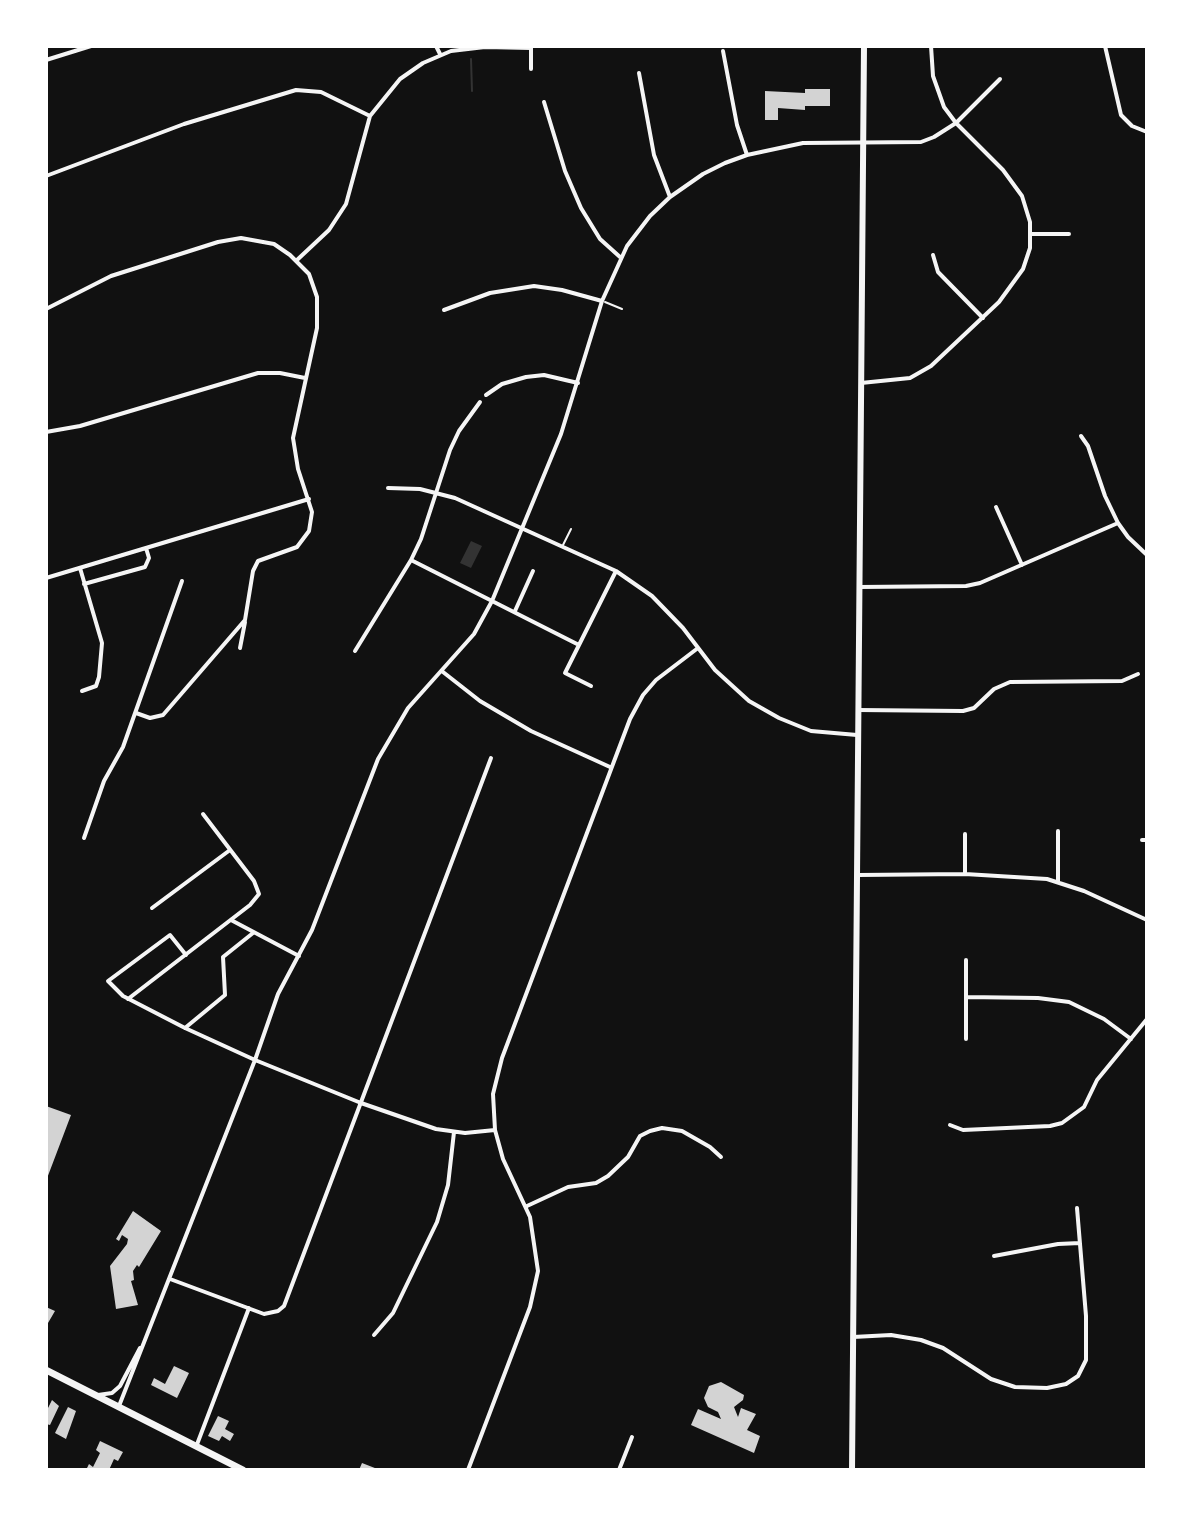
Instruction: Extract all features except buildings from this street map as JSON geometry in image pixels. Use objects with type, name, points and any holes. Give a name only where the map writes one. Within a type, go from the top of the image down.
[{"type":"highway","points":[[46,1370],[243,1470]]},
{"type":"main road","points":[[852,1470],[864,46]]},
{"type":"street","points":[[46,60],[91,46]]},
{"type":"street","points":[[436,46],[440,54]]},
{"type":"street","points":[[861,383],[894,381],[918,375],[949,351],[1008,291],[1023,269],[1031,234],[1026,205],[1015,185],[944,107],[936,89],[931,46]]},
{"type":"street","points":[[1105,46],[1121,115],[1132,126],[1147,132]]},
{"type":"street","points":[[297,260],[329,230],[346,204],[370,116],[400,79],[440,54],[473,47],[531,47],[531,69]]},
{"type":"street","points":[[723,51],[737,125],[747,155]]},
{"type":"street","points":[[639,73],[654,155],[670,197]]},
{"type":"street","points":[[118,1408],[278,994],[299,956],[331,883],[384,746],[408,708],[474,634],[492,601],[578,383],[602,301],[620,257],[642,226],[670,197],[712,169],[747,155],[803,143],[921,142],[956,123],[1000,79]]},
{"type":"street","points":[[46,176],[184,124],[296,90],[321,92],[370,116]]},
{"type":"street","points":[[544,102],[565,171],[581,208],[600,239],[620,257]]},
{"type":"street","points":[[1031,234],[1069,234]]},
{"type":"street","points":[[46,309],[102,280],[231,239],[251,238],[274,244],[297,260],[309,274],[319,309],[315,341],[293,438],[313,517],[305,540],[294,549],[261,558],[253,568],[240,648]]},
{"type":"street","points":[[933,255],[938,272],[983,318]]},
{"type":"street","points":[[444,310],[490,293],[534,286],[602,301]]},
{"type":"street","points":[[46,432],[80,426],[247,375],[272,372],[305,378]]},
{"type":"street","points":[[486,395],[502,384],[526,377],[544,375],[578,383]]},
{"type":"street","points":[[355,651],[411,560],[459,431],[480,402]]},
{"type":"street","points":[[1081,436],[1088,446],[1118,523],[1147,555]]},
{"type":"street","points":[[388,488],[436,492],[476,506],[616,571],[652,596],[683,628],[715,670],[749,701],[811,731],[857,735]]},
{"type":"street","points":[[46,578],[309,499]]},
{"type":"street","points":[[996,507],[1022,565]]},
{"type":"street","points":[[859,587],[974,585],[1118,523]]},
{"type":"street","points":[[84,584],[145,567],[148,562],[146,548]]},
{"type":"street","points":[[411,560],[579,645]]},
{"type":"street","points":[[80,568],[102,643],[102,662],[96,686],[82,691]]},
{"type":"street","points":[[515,611],[533,571]]},
{"type":"street","points":[[591,686],[565,673],[616,571]]},
{"type":"street","points":[[84,838],[104,781],[123,747],[136,713],[182,581]]},
{"type":"street","points":[[136,713],[150,718],[163,715],[245,620]]},
{"type":"street","points":[[468,1470],[524,1324],[537,1280],[538,1259],[526,1206],[503,1159],[495,1130],[493,1094],[502,1058],[630,719],[643,695],[656,680],[698,648]]},
{"type":"street","points":[[443,672],[480,701],[531,731],[610,767]]},
{"type":"street","points":[[858,710],[963,711],[974,708],[994,689],[1010,682],[1122,681],[1138,674]]},
{"type":"street","points":[[170,1279],[271,1314],[284,1306],[491,758]]},
{"type":"street","points":[[128,999],[256,900],[259,891],[203,814]]},
{"type":"street","points":[[1058,831],[1058,882]]},
{"type":"street","points":[[965,834],[965,874]]},
{"type":"street","points":[[152,908],[230,850]]},
{"type":"street","points":[[856,875],[965,874],[1058,882],[1147,920]]},
{"type":"street","points":[[231,920],[299,956]]},
{"type":"street","points":[[185,1028],[225,995],[223,957],[253,933]]},
{"type":"street","points":[[186,955],[170,935],[108,981],[117,993],[185,1028],[361,1103],[419,1124],[454,1132],[495,1130]]},
{"type":"street","points":[[966,960],[966,1039]]},
{"type":"street","points":[[966,997],[1038,998],[1069,1002],[1094,1013],[1131,1039]]},
{"type":"street","points":[[950,1125],[963,1130],[1062,1123],[1084,1107],[1097,1080],[1147,1019]]},
{"type":"street","points":[[526,1206],[568,1187],[596,1183],[608,1176],[628,1157],[640,1136],[650,1131],[662,1128],[682,1131],[699,1139],[721,1157]]},
{"type":"street","points":[[374,1335],[393,1313],[437,1222],[448,1185],[454,1132]]},
{"type":"street","points":[[853,1337],[891,1335],[921,1340],[943,1348],[991,1379],[1015,1387],[1047,1388],[1066,1384],[1078,1376],[1086,1360],[1077,1208]]},
{"type":"street","points":[[994,1256],[1080,1243]]},
{"type":"street","points":[[196,1447],[249,1308]]},
{"type":"street","points":[[95,1396],[112,1393],[120,1386],[141,1347]]},
{"type":"street","points":[[619,1470],[632,1437]]},
{"type":"lane","points":[[602,301],[622,309]]},
{"type":"lane","points":[[563,547],[571,529]]},
{"type":"shaded area","points":[[471,541],[482,546],[471,568],[460,563]]},
{"type":"waterway","points":[[471,59],[472,91]]}]
